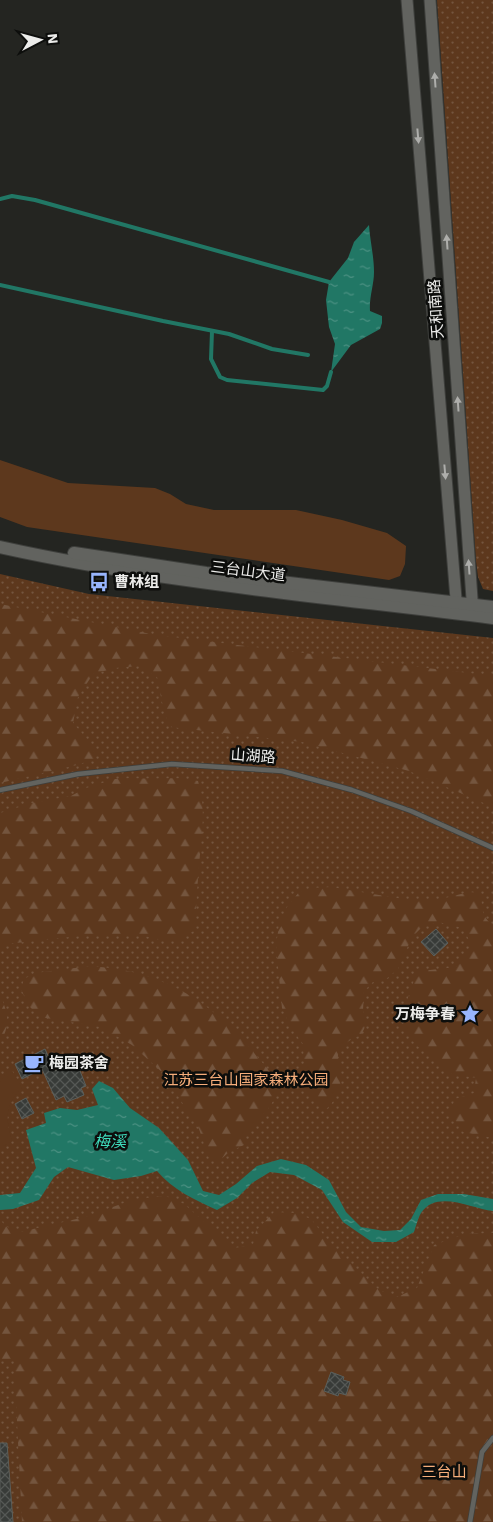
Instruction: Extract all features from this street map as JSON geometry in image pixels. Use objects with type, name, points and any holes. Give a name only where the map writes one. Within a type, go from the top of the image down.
[{"type":"main road","name":"三台山大道","points":[[0,539],[32,546],[206,573],[472,610],[493,618]]},
{"type":"main road","name":"三台山大道","points":[[0,547],[36,555],[194,581],[456,608]]},
{"type":"main road","name":"三台山大道","points":[[472,610],[493,607]]},
{"type":"street","name":"天和南路","points":[[407,0],[456,608]]},
{"type":"street","name":"天和南路","points":[[430,0],[472,610]]},
{"type":"lane","name":"山湖路","points":[[0,790],[78,774],[172,764],[282,770],[352,790],[411,811],[493,848]]},
{"type":"lane","points":[[470,1522],[482,1452],[493,1438]]},
{"type":"green space","points":[[437,0],[493,0],[493,591],[483,589],[478,577],[476,561]]},
{"type":"green space","points":[[0,460],[68,483],[155,488],[170,494],[186,504],[214,510],[296,510],[342,520],[387,533],[406,546],[405,564],[400,576],[389,580],[27,527],[0,517]]},
{"type":"green space","name":"江苏三台山国家森林公园","points":[[0,574],[89,594],[493,638],[493,1522],[0,1522]]},
{"type":"green space","points":[[0,604],[156,635],[493,676],[493,807],[409,771],[302,742],[170,727],[164,712],[157,677],[139,666],[115,668],[93,674],[78,697],[73,723],[93,746],[95,759],[0,783]]},
{"type":"green space","points":[[115,779],[198,781],[201,792],[203,824],[195,930],[176,941],[164,941],[141,935],[88,935],[7,944],[0,947],[0,813],[32,803],[71,796],[86,788]]},
{"type":"green space","points":[[331,887],[409,900],[433,901],[469,892],[481,893],[484,915],[493,925],[493,1138],[463,1132],[450,1112],[455,1099],[474,1093],[476,1078],[452,1074],[415,1044],[405,1028],[403,1012],[418,969],[430,970],[456,967],[472,946],[463,928],[438,922],[421,928],[412,937],[398,969],[385,980],[373,982],[364,991],[363,1010],[367,1023],[361,1035],[349,1041],[338,1054],[341,1079],[334,1100],[325,1110],[306,1093],[303,1044],[290,1026],[282,1008],[276,945],[279,925],[287,907],[299,892],[311,888]]},
{"type":"green space","points":[[91,966],[140,974],[178,989],[207,1007],[245,1041],[270,1072],[279,1092],[268,1109],[247,1132],[244,1145],[229,1152],[218,1162],[209,1158],[199,1129],[164,1074],[132,1045],[101,1027],[40,1017],[28,1005],[21,989],[24,979],[35,973]]},
{"type":"green space","points":[[0,994],[5,1007],[7,1024],[0,1043]]},
{"type":"green space","points":[[10,1067],[22,1088],[9,1106],[8,1126],[12,1141],[2,1147],[0,1146],[0,1082]]},
{"type":"green space","name":"三台山","points":[[166,1196],[184,1204],[234,1248],[253,1245],[256,1231],[274,1212],[295,1213],[311,1219],[334,1248],[379,1290],[397,1297],[417,1288],[434,1245],[465,1234],[493,1233],[493,1522],[22,1522],[14,1361],[0,1361],[0,1219],[5,1226],[20,1232],[85,1217],[135,1199]]},
{"type":"water","points":[[369,225],[374,272],[370,311],[382,316],[382,323],[380,329],[351,345],[331,372],[335,344],[329,327],[326,300],[329,282],[348,258],[354,242]]},
{"type":"water","name":"梅溪","points":[[99,1081],[113,1088],[130,1108],[159,1128],[188,1160],[203,1191],[219,1195],[236,1184],[257,1166],[281,1159],[306,1165],[329,1180],[346,1212],[361,1227],[384,1231],[400,1230],[411,1219],[421,1200],[438,1194],[464,1194],[493,1199],[493,1211],[455,1202],[436,1202],[428,1206],[421,1213],[414,1232],[396,1242],[372,1242],[343,1222],[322,1190],[294,1175],[270,1172],[252,1183],[237,1198],[217,1210],[177,1189],[157,1171],[141,1176],[114,1180],[68,1167],[54,1177],[39,1200],[13,1209],[0,1210],[0,1195],[20,1193],[36,1168],[26,1130],[46,1123],[44,1113],[60,1108],[77,1110],[98,1105],[92,1089]]},
{"type":"building","points":[[436,929],[448,943],[434,956],[421,942]]},
{"type":"building","points":[[45,1049],[55,1071],[76,1061],[86,1086],[81,1088],[84,1095],[67,1102],[64,1096],[56,1100],[42,1069],[22,1079],[15,1064]]},
{"type":"building","points":[[26,1098],[34,1113],[22,1119],[15,1104]]},
{"type":"building","points":[[331,1372],[344,1377],[343,1380],[350,1382],[346,1395],[339,1393],[338,1396],[324,1391]]},
{"type":"building","points":[[0,1443],[7,1443],[13,1522],[0,1522]]},
{"type":"waterway","points":[[0,199],[12,196],[35,200],[329,282]]},
{"type":"waterway","points":[[0,285],[229,334],[272,349],[308,355]]},
{"type":"waterway","points":[[212,331],[211,359],[220,377],[227,380],[323,390],[327,386],[331,372]]},
{"type":"place","name":"曹林组","points":[[99,582]]},
{"type":"place","name":"万梅争春","points":[[470,1014]]},
{"type":"place","name":"梅园茶舍","points":[[34,1063]]}]
